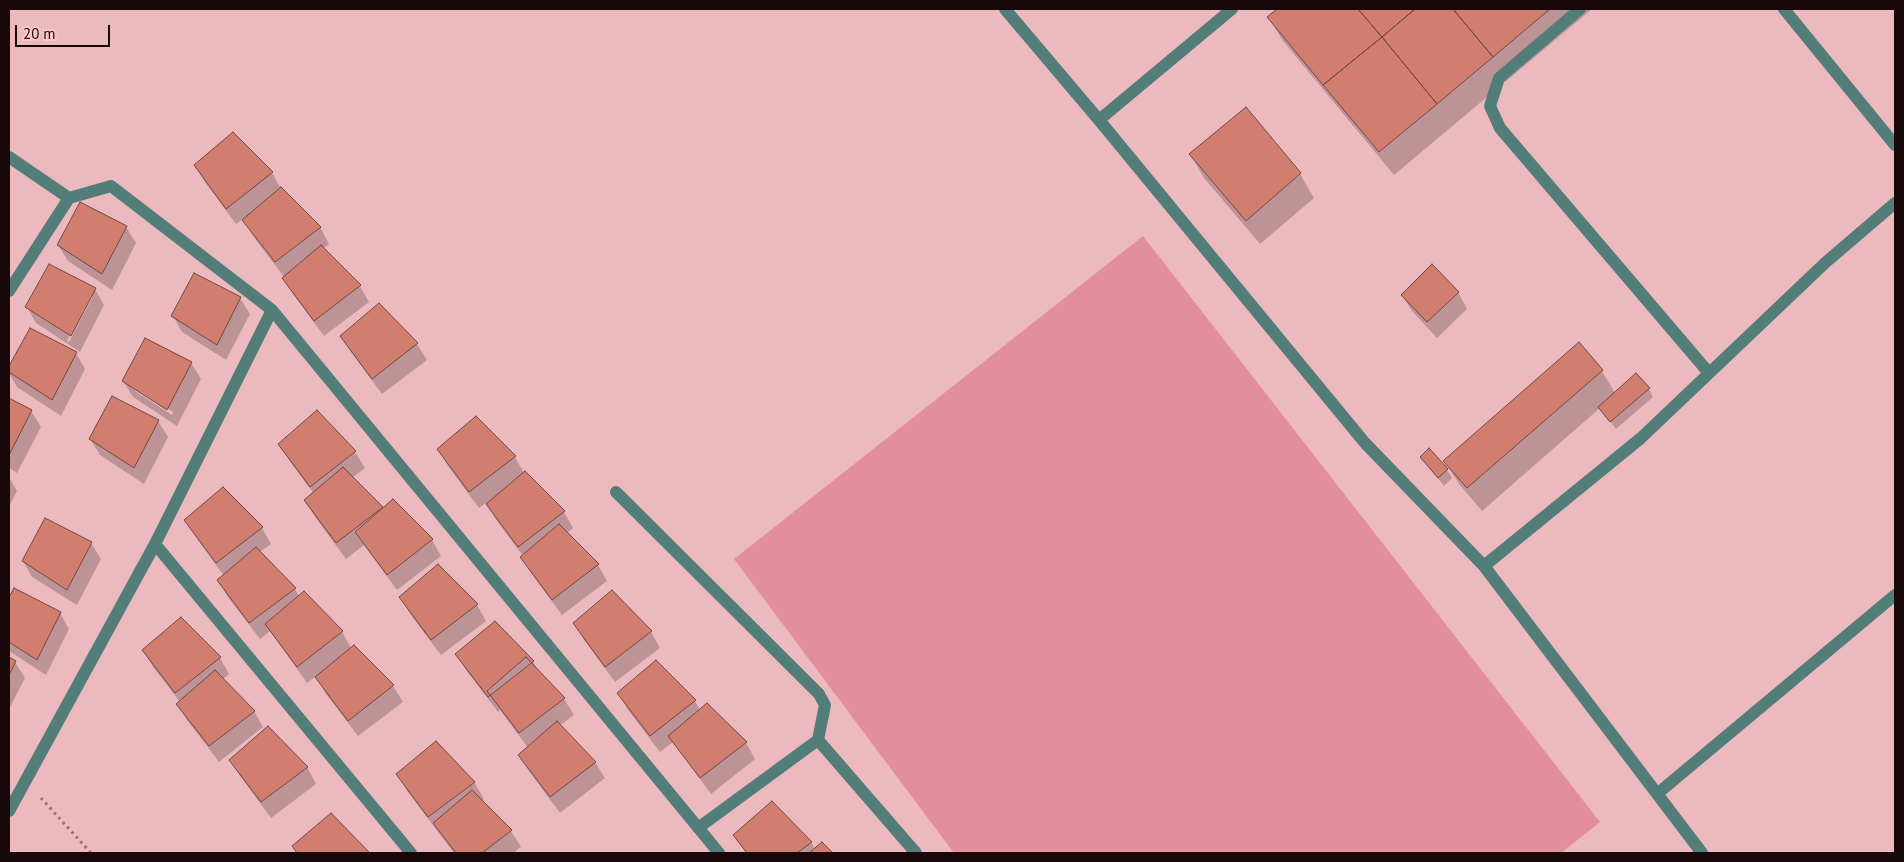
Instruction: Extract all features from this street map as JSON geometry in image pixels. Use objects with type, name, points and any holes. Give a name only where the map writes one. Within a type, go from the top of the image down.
[{"type":"street","points":[[1005,9],[1365,443],[1484,566],[1702,853]]},
{"type":"street","points":[[1099,120],[1232,9]]},
{"type":"street","points":[[1580,9],[1499,78],[1490,106],[1500,128],[1709,373]]},
{"type":"street","points":[[1784,9],[1895,145]]},
{"type":"street","points":[[9,157],[69,198]]},
{"type":"street","points":[[9,291],[69,198],[112,186],[272,310],[719,853]]},
{"type":"street","points":[[1484,566],[1641,438],[1825,263],[1895,203]]},
{"type":"street","points":[[9,811],[155,544],[272,310]]},
{"type":"street","points":[[616,492],[819,694],[825,705],[818,740],[698,828]]},
{"type":"street","points":[[155,544],[411,853]]},
{"type":"street","points":[[1657,794],[1895,595]]},
{"type":"street","points":[[818,740],[916,853]]},
{"type":"path","points":[[26,781],[91,853]]},
{"type":"shaded area","points":[[1143,236],[1600,822],[1561,853],[954,853],[734,559]]},
{"type":"building","points":[[1277,9],[1358,9],[1382,37],[1323,85],[1267,17]]},
{"type":"building","points":[[1358,9],[1415,9],[1382,37]]},
{"type":"building","points":[[1415,9],[1453,9],[1493,57],[1437,104],[1382,37]]},
{"type":"building","points":[[1453,9],[1550,9],[1493,57]]},
{"type":"building","points":[[1382,37],[1437,104],[1379,152],[1323,85]]},
{"type":"building","points":[[1246,107],[1301,173],[1246,221],[1189,154]]},
{"type":"building","points":[[233,132],[273,172],[226,209],[194,165]]},
{"type":"building","points":[[281,187],[321,227],[275,262],[242,220]]},
{"type":"building","points":[[80,202],[127,226],[102,274],[57,245]]},
{"type":"building","points":[[321,245],[361,285],[314,321],[282,278]]},
{"type":"building","points":[[49,264],[96,288],[71,336],[25,307]]},
{"type":"building","points":[[1432,264],[1459,292],[1427,322],[1401,295]]},
{"type":"building","points":[[194,273],[241,297],[217,345],[171,316]]},
{"type":"building","points":[[379,303],[418,343],[372,379],[340,336]]},
{"type":"building","points":[[30,328],[77,352],[52,400],[9,372],[9,366]]},
{"type":"building","points":[[145,338],[192,362],[167,410],[122,381]]},
{"type":"building","points":[[1579,342],[1603,370],[1467,488],[1443,461]]},
{"type":"building","points":[[1636,373],[1650,388],[1610,422],[1598,407]]},
{"type":"building","points":[[112,396],[159,420],[134,468],[89,439]]},
{"type":"building","points":[[9,398],[32,410],[9,455]]},
{"type":"building","points":[[317,410],[356,451],[310,487],[278,444]]},
{"type":"building","points":[[476,416],[516,456],[469,492],[437,449]]},
{"type":"building","points":[[1429,448],[1448,469],[1438,478],[1420,457]]},
{"type":"building","points":[[343,467],[383,507],[336,543],[304,500]]},
{"type":"building","points":[[525,471],[565,511],[518,547],[486,504]]},
{"type":"building","points":[[223,487],[263,527],[216,563],[184,520]]},
{"type":"building","points":[[393,499],[433,539],[387,575],[355,532]]},
{"type":"building","points":[[45,518],[92,542],[67,590],[22,561]]},
{"type":"building","points":[[559,524],[599,564],[552,600],[520,557]]},
{"type":"building","points":[[256,547],[296,588],[249,623],[217,580]]},
{"type":"building","points":[[438,564],[478,604],[431,640],[399,597]]},
{"type":"building","points":[[14,588],[61,612],[37,660],[9,642],[9,597]]},
{"type":"building","points":[[612,590],[652,631],[605,667],[573,623]]},
{"type":"building","points":[[304,591],[343,631],[297,667],[265,624]]},
{"type":"building","points":[[181,617],[221,657],[175,693],[142,650]]},
{"type":"building","points":[[495,621],[534,661],[488,697],[455,654]]},
{"type":"building","points":[[354,645],[394,685],[348,721],[315,677]]},
{"type":"building","points":[[9,657],[16,661],[9,675]]},
{"type":"building","points":[[526,657],[565,698],[519,733],[487,691]]},
{"type":"building","points":[[656,660],[696,700],[650,736],[617,693]]},
{"type":"building","points":[[215,670],[255,711],[209,746],[176,704]]},
{"type":"building","points":[[707,703],[747,742],[700,778],[668,736]]},
{"type":"building","points":[[557,721],[596,762],[550,797],[518,755]]},
{"type":"building","points":[[268,726],[308,767],[261,802],[229,760]]},
{"type":"building","points":[[436,741],[475,782],[428,817],[396,774]]},
{"type":"building","points":[[472,790],[512,830],[482,853],[456,853],[433,823]]},
{"type":"building","points":[[772,801],[812,842],[797,853],[747,853],[733,835]]},
{"type":"building","points":[[331,813],[370,853],[297,853],[292,846]]},
{"type":"building","points":[[822,842],[833,853],[809,853]]}]
